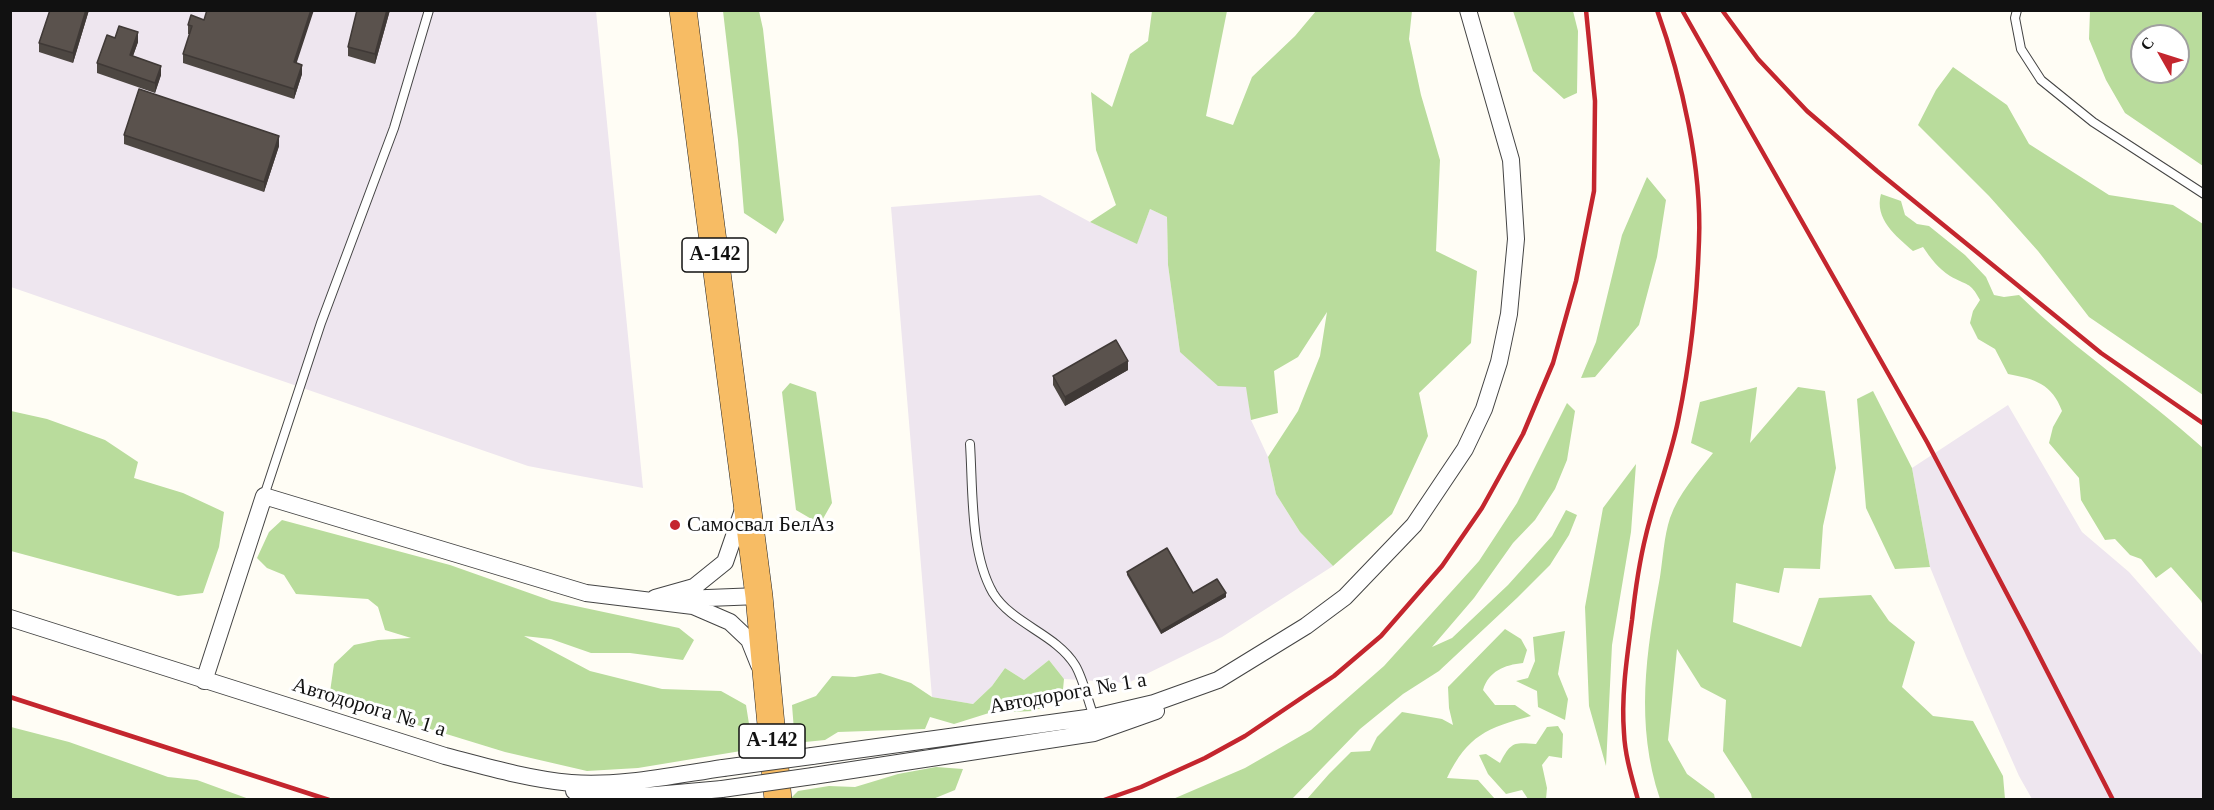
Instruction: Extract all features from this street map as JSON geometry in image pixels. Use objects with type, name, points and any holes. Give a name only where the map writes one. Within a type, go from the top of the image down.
[{"type":"highway","name":"А-142","points":[[683,10],[759,596],[778,800]]},
{"type":"street","name":"Автодорога № 1 а","points":[[10,618],[434,752],[517,775],[573,783],[620,782],[1094,717],[1154,702],[1218,680],[1306,626],[1345,597],[1374,569],[1414,525],[1442,486],[1465,449],[1484,410],[1499,362],[1509,314],[1516,239],[1511,160],[1468,10]]},
{"type":"street","points":[[204,681],[264,496],[586,592],[693,606],[730,622],[748,640],[766,683]]},
{"type":"street","points":[[645,601],[694,587],[725,562],[746,500]]},
{"type":"street","points":[[645,601],[759,596]]},
{"type":"street","points":[[517,775],[573,791],[622,798],[722,789],[1094,733],[1154,712],[1218,680]]},
{"type":"lane","points":[[264,496],[321,323],[394,128],[429,10]]},
{"type":"lane","points":[[2017,10],[2015,18],[2021,49],[2041,80],[2093,122],[2204,194]]},
{"type":"lane","points":[[970,444],[978,557],[994,594],[1021,621],[1054,641],[1075,665],[1094,717]]},
{"type":"shaded area","points":[[11,11],[596,11],[643,488],[528,466],[11,287]]},
{"type":"shaded area","points":[[1040,195],[1090,222],[1137,243],[1150,209],[1167,217],[1168,265],[1180,352],[1247,387],[1251,420],[1268,457],[1276,494],[1300,532],[1333,566],[1222,637],[1128,683],[1064,679],[1049,660],[1024,680],[1005,668],[992,686],[973,704],[932,697],[891,207]]},
{"type":"shaded area","points":[[2008,405],[2082,532],[2129,572],[2203,656],[2203,799],[2032,799],[2019,776],[1930,567],[1912,468]]},
{"type":"green space","points":[[723,11],[759,11],[763,29],[784,220],[776,234],[744,213]]},
{"type":"green space","points":[[1152,11],[1227,11],[1206,116],[1233,125],[1252,77],[1295,36],[1316,11],[1412,11],[1409,39],[1421,95],[1440,160],[1436,251],[1477,271],[1471,343],[1419,393],[1428,436],[1392,514],[1333,566],[1300,532],[1276,494],[1268,457],[1298,411],[1320,356],[1327,312],[1298,357],[1274,371],[1278,413],[1251,420],[1246,387],[1218,386],[1180,352],[1168,265],[1167,217],[1150,209],[1137,244],[1090,222],[1116,205],[1096,150],[1091,92],[1112,107],[1130,54],[1148,41]]},
{"type":"green space","points":[[1513,11],[1573,11],[1578,31],[1577,93],[1564,99],[1533,71]]},
{"type":"green space","points":[[2090,11],[2203,11],[2203,166],[2125,113],[2106,80],[2089,39]]},
{"type":"green space","points":[[1953,67],[2007,105],[2029,144],[2109,195],[2173,205],[2203,224],[2203,395],[2089,317],[2038,251],[1989,196],[1918,125],[1936,90]]},
{"type":"green space","points":[[1647,177],[1666,200],[1657,257],[1639,325],[1595,377],[1581,378],[1596,342],[1622,235]]},
{"type":"green space","points":[[1881,194],[1901,201],[1905,215],[1917,224],[1929,226],[1965,255],[1986,277],[1994,295],[2004,297],[2019,295],[2064,335],[2203,448],[2203,606],[2171,567],[2156,578],[2141,559],[2130,555],[2115,539],[2105,540],[2081,500],[2079,478],[2049,443],[2053,427],[2062,411],[2058,402],[2041,384],[2008,374],[1995,349],[1978,339],[1970,323],[1973,311],[1980,300],[1977,294],[1968,285],[1942,270],[1923,247],[1913,251],[1894,233],[1881,211]]},
{"type":"green space","points":[[790,383],[816,392],[832,503],[820,524],[796,510],[782,392]]},
{"type":"green space","points":[[1757,387],[1750,443],[1798,387],[1825,391],[1836,468],[1823,526],[1820,569],[1784,568],[1779,593],[1736,583],[1733,622],[1801,647],[1819,598],[1871,595],[1889,621],[1915,642],[1902,687],[1933,716],[1973,721],[2003,776],[2005,799],[1752,799],[1723,751],[1726,700],[1701,687],[1677,649],[1668,740],[1687,774],[1714,794],[1715,799],[1660,799],[1647,743],[1645,688],[1668,525],[1683,492],[1713,453],[1691,443],[1700,402]]},
{"type":"green space","points":[[1873,391],[1912,468],[1930,567],[1895,569],[1866,508],[1857,399]]},
{"type":"green space","points":[[1567,403],[1575,411],[1567,460],[1555,489],[1535,520],[1513,543],[1474,598],[1432,647],[1452,638],[1508,585],[1552,536],[1566,510],[1577,515],[1569,535],[1550,565],[1439,671],[1403,694],[1360,729],[1292,799],[1173,799],[1245,768],[1311,730],[1384,666],[1479,561],[1517,503]]},
{"type":"green space","points":[[11,411],[47,419],[105,440],[138,462],[134,478],[183,493],[224,512],[219,547],[203,593],[178,596],[11,551]]},
{"type":"green space","points":[[1636,464],[1631,532],[1612,645],[1606,766],[1589,706],[1585,607],[1603,508]]},
{"type":"green space","points":[[282,520],[450,565],[552,601],[679,628],[694,640],[683,660],[630,653],[591,653],[551,639],[524,636],[590,671],[662,689],[721,691],[746,705],[753,749],[638,768],[587,771],[505,752],[344,705],[330,692],[334,664],[354,645],[378,640],[411,638],[385,630],[378,607],[368,599],[296,594],[284,575],[267,568],[257,558],[269,532]]},
{"type":"green space","points":[[1505,629],[1521,639],[1527,650],[1523,663],[1498,670],[1489,678],[1483,690],[1495,705],[1515,705],[1531,716],[1480,735],[1463,752],[1447,778],[1478,780],[1495,799],[1307,799],[1351,752],[1370,751],[1377,737],[1402,712],[1442,719],[1453,725],[1448,687]]},
{"type":"green space","points":[[1565,631],[1558,674],[1568,699],[1565,720],[1538,707],[1537,691],[1516,681],[1528,678],[1535,661],[1533,637]]},
{"type":"green space","points":[[1049,660],[1064,679],[1062,700],[1033,711],[989,713],[954,724],[930,717],[925,729],[838,732],[825,740],[795,743],[792,705],[816,696],[832,676],[855,677],[880,673],[911,683],[932,697],[973,704],[992,686],[1005,668],[1024,680]]},
{"type":"green space","points":[[1558,726],[1563,734],[1562,758],[1549,756],[1542,765],[1547,788],[1546,799],[1528,799],[1522,790],[1506,794],[1488,774],[1479,755],[1486,754],[1500,763],[1510,747],[1522,743],[1536,744],[1547,727]]},
{"type":"green space","points":[[11,727],[69,742],[168,777],[197,780],[249,799],[11,799]]},
{"type":"green space","points":[[936,767],[963,769],[955,790],[933,799],[789,800],[798,791],[829,786],[855,787],[898,774]]},
{"type":"building","points":[[50,10],[86,10],[73,53],[39,43]]},
{"type":"building","points":[[207,10],[311,10],[294,62],[302,65],[294,89],[183,54],[192,26],[188,25],[191,15],[204,20]]},
{"type":"building","points":[[357,10],[387,10],[375,54],[348,47]]},
{"type":"building","points":[[119,26],[138,32],[130,55],[161,66],[155,83],[97,63],[107,35],[115,38]]},
{"type":"building","points":[[139,89],[279,136],[264,182],[124,135]]},
{"type":"building","points":[[1116,340],[1128,361],[1065,397],[1053,376]]},
{"type":"building","points":[[1167,548],[1193,593],[1217,579],[1226,593],[1161,631],[1127,572]]},
{"type":"railway","points":[[1104,800],[1141,787],[1205,758],[1245,736],[1334,676],[1381,636],[1442,566],[1482,508],[1523,434],[1553,363],[1576,281],[1594,191],[1595,101],[1586,10]]},
{"type":"railway","points":[[1638,800],[1625,742],[1623,705],[1626,662],[1644,546],[1671,450],[1686,377],[1697,287],[1699,241],[1694,154],[1675,65],[1657,10]]},
{"type":"railway","points":[[1682,10],[1927,442],[2113,800]]},
{"type":"railway","points":[[1722,10],[1758,59],[1807,111],[1877,171],[2101,353],[2204,424]]},
{"type":"railway","points":[[10,697],[329,800]]},
{"type":"place","name":"Самосвал БелАз","points":[[675,525]]}]
